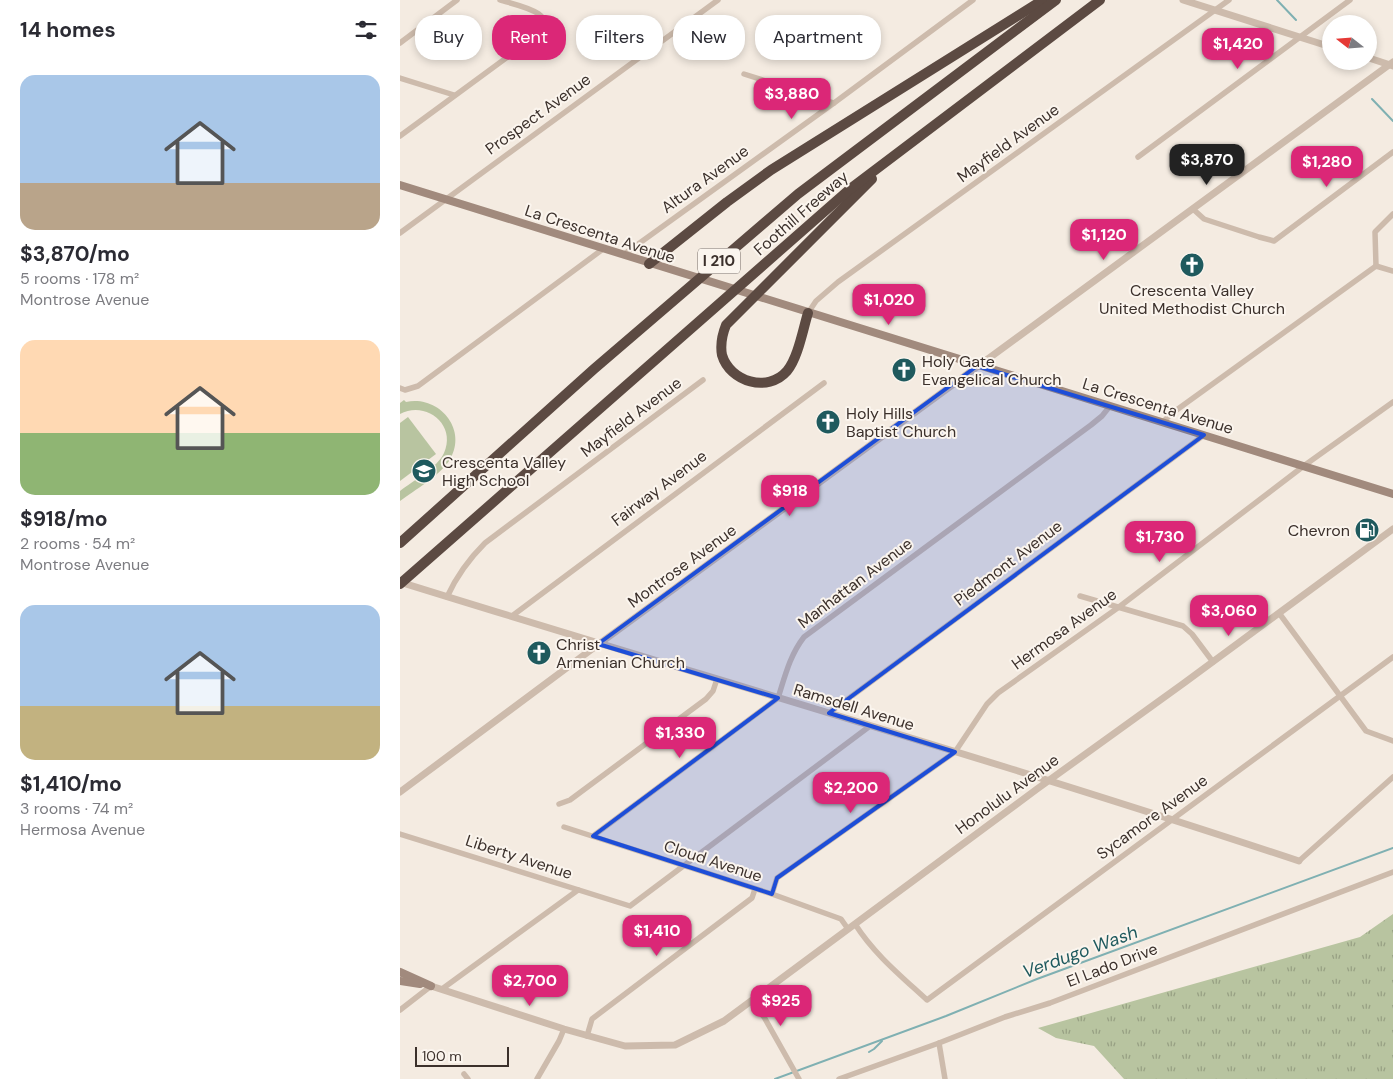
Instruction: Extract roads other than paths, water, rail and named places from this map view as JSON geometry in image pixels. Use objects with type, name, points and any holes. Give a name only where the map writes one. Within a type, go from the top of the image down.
[{"type":"highway","points":[[649,264],[727,202],[771,170],[1042,0]]},
{"type":"highway","name":"Foothill Freeway","points":[[400,543],[594,369],[798,194],[1056,0]]},
{"type":"highway","name":"Foothill Freeway","points":[[400,583],[850,189],[1100,0]]},
{"type":"highway","points":[[808,313],[793,362],[787,371],[778,378],[769,382],[749,382],[740,378],[726,365],[721,345],[726,325],[903,148]]},
{"type":"main road","name":"La Crescenta Avenue","points":[[400,186],[977,366],[1305,465],[1393,494]]},
{"type":"main road","points":[[400,972],[431,986]]},
{"type":"main road","points":[[400,981],[431,986]]},
{"type":"street","points":[[400,43],[457,0]]},
{"type":"street","points":[[400,136],[543,29],[543,19],[536,11],[503,0]]},
{"type":"street","name":"Prospect Avenue","points":[[400,233],[718,0]]},
{"type":"street","name":"Altura Avenue","points":[[623,255],[973,0]]},
{"type":"street","points":[[1183,0],[1322,44]]},
{"type":"street","name":"Mayfield Avenue","points":[[808,313],[816,301],[838,282],[1229,0]]},
{"type":"street","points":[[1138,157],[1350,0]]},
{"type":"street","points":[[1378,60],[1392,64]]},
{"type":"street","name":"Montrose Avenue","points":[[400,792],[598,644],[1392,64]]},
{"type":"street","points":[[744,74],[834,102]]},
{"type":"street","points":[[400,78],[454,95]]},
{"type":"street","points":[[1193,209],[1204,219],[1259,238],[1274,241],[1393,152]]},
{"type":"street","points":[[1376,266],[1375,232],[1393,214]]},
{"type":"street","points":[[402,389],[418,386],[603,250]]},
{"type":"street","points":[[1376,266],[1393,271]]},
{"type":"street","points":[[1163,422],[1171,414],[1376,266]]},
{"type":"street","name":"Mayfield Avenue","points":[[447,597],[460,571],[485,543],[703,380]]},
{"type":"street","name":"Fairway Avenue","points":[[512,616],[824,383]]},
{"type":"street","name":"Hermosa Avenue","points":[[772,894],[777,878],[955,752],[990,700],[1119,607],[1305,465],[1393,402]]},
{"type":"street","name":"Manhattan Avenue","points":[[778,698],[789,662],[795,648],[804,637],[1091,425],[1110,406]]},
{"type":"street","name":"Piedmont Avenue","points":[[828,713],[1204,435]]},
{"type":"street","name":"Honolulu Avenue","points":[[431,986],[564,1030],[625,1046],[676,1045],[724,1021],[1393,529]]},
{"type":"street","name":"Ramsdell Avenue","points":[[400,583],[1173,819],[1299,861]]},
{"type":"street","points":[[1080,596],[1183,626],[1192,634],[1213,662]]},
{"type":"street","points":[[1279,614],[1366,731],[1393,741]]},
{"type":"street","name":"Sycamore Avenue","points":[[855,924],[866,942],[927,1000],[1393,657]]},
{"type":"street","points":[[559,804],[570,800],[706,699],[713,691],[717,679]]},
{"type":"street","points":[[594,836],[778,698]]},
{"type":"street","points":[[684,866],[870,726]]},
{"type":"street","points":[[1299,861],[1393,777]]},
{"type":"street","name":"Cloud Avenue","points":[[564,827],[772,894],[841,919],[848,929]]},
{"type":"street","name":"Liberty Avenue","points":[[400,834],[630,906],[684,866]]},
{"type":"street","name":"El Lado Drive","points":[[839,1079],[940,1043],[1005,1017],[1050,1003],[1393,872]]},
{"type":"street","points":[[587,1036],[592,1019],[752,898],[755,889]]},
{"type":"street","points":[[442,989],[578,890]]},
{"type":"street","points":[[400,1010],[431,986]]},
{"type":"street","points":[[751,1001],[764,1017],[798,1078]]},
{"type":"street","points":[[537,1079],[564,1030]]},
{"type":"street","points":[[940,1043],[945,1079]]},
{"type":"waterway","points":[[1277,0],[1296,20]]},
{"type":"waterway","points":[[1372,99],[1393,121]]},
{"type":"waterway","name":"Verdugo Wash","points":[[775,1079],[946,1016],[1037,979],[1393,848]]},
{"type":"waterway","points":[[869,1052],[882,1041]]},
{"type":"place","name":"Crescenta Valley United Methodist Church","points":[[1192,265]]},
{"type":"place","name":"Holy Gate Evangelical Church","points":[[904,370]]},
{"type":"place","name":"Holy Hills Baptist Church","points":[[828,422]]},
{"type":"place","name":"Crescenta Valley High School","points":[[424,471]]},
{"type":"place","name":"Chevron","points":[[1367,530]]},
{"type":"place","name":"Christ Armenian Church","points":[[539,653]]}]
